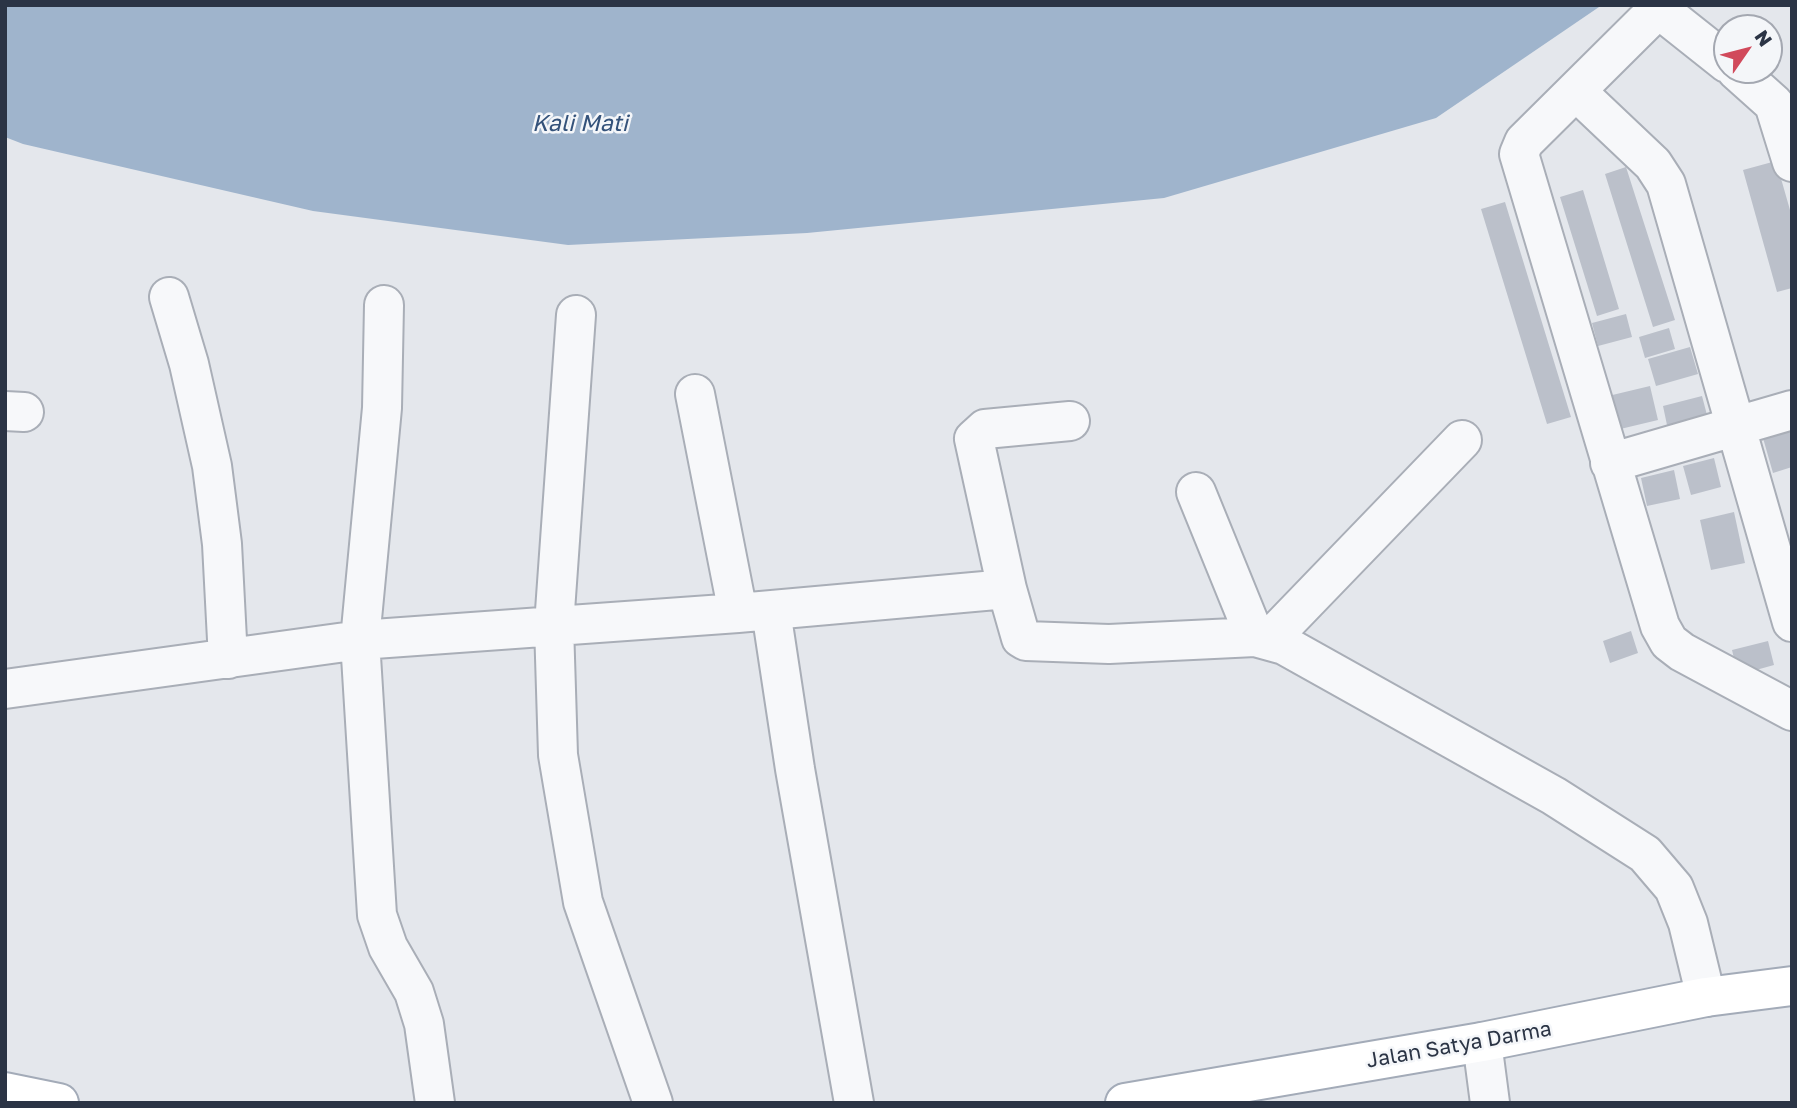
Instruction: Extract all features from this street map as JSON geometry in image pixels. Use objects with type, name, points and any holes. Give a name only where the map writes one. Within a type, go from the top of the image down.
[{"type":"main road","name":"Jalan Satya Darma","points":[[1125,1103],[1482,1042],[1706,997],[1792,986]]},
{"type":"main road","points":[[5,1092],[59,1103]]},
{"type":"street","points":[[1713,51],[1661,7],[1578,93],[1524,142],[1519,154],[1660,626],[1669,642],[1682,652],[1792,711]]},
{"type":"street","points":[[1752,84],[1774,104],[1792,162]]},
{"type":"street","points":[[1578,93],[1661,173],[1792,622]]},
{"type":"street","points":[[169,297],[189,364],[212,466],[222,544],[228,659]]},
{"type":"street","points":[[384,305],[382,408],[360,640],[377,915],[388,947],[414,992],[424,1024],[435,1103]]},
{"type":"street","points":[[576,315],[554,625],[558,755],[583,902],[653,1103]]},
{"type":"street","points":[[695,394],[795,769],[854,1103]]},
{"type":"street","points":[[1610,463],[1792,410]]},
{"type":"street","points":[[1070,421],[985,429],[974,439],[1007,589],[1021,638],[1026,641],[1108,644],[1262,639],[1328,668],[1554,796],[1645,854],[1674,888],[1688,923],[1706,997]]},
{"type":"street","points":[[1262,639],[1462,440]]},
{"type":"street","points":[[1196,492],[1262,639]]},
{"type":"street","points":[[5,689],[360,640],[754,612],[1007,589]]},
{"type":"street","points":[[1482,1042],[1490,1103]]},
{"type":"water","name":"Kali Mati","points":[[5,5],[1602,5],[1436,118],[1164,198],[807,233],[568,245],[313,211],[23,144],[5,137]]},
{"type":"building","points":[[1776,161],[1792,217],[1792,288],[1777,292],[1743,170]]},
{"type":"building","points":[[1626,167],[1675,320],[1653,327],[1605,174]]},
{"type":"building","points":[[1583,190],[1619,309],[1597,316],[1560,197]]},
{"type":"building","points":[[1505,202],[1571,417],[1547,424],[1481,209]]},
{"type":"building","points":[[1626,314],[1632,337],[1598,346],[1592,323]]},
{"type":"building","points":[[1669,328],[1675,349],[1645,358],[1639,337]]},
{"type":"building","points":[[1690,347],[1698,374],[1656,386],[1648,359]]},
{"type":"building","points":[[1650,386],[1658,420],[1612,431],[1604,397]]},
{"type":"building","points":[[1702,396],[1707,415],[1667,425],[1663,406]]},
{"type":"building","points":[[1792,423],[1792,467],[1773,473],[1761,431]]},
{"type":"building","points":[[1714,458],[1721,487],[1691,495],[1683,466]]},
{"type":"building","points":[[1674,470],[1680,499],[1647,506],[1641,478]]},
{"type":"building","points":[[1734,512],[1745,563],[1711,570],[1700,520]]},
{"type":"building","points":[[1631,631],[1638,653],[1610,663],[1603,641]]},
{"type":"building","points":[[1768,641],[1774,665],[1738,675],[1732,650]]}]
